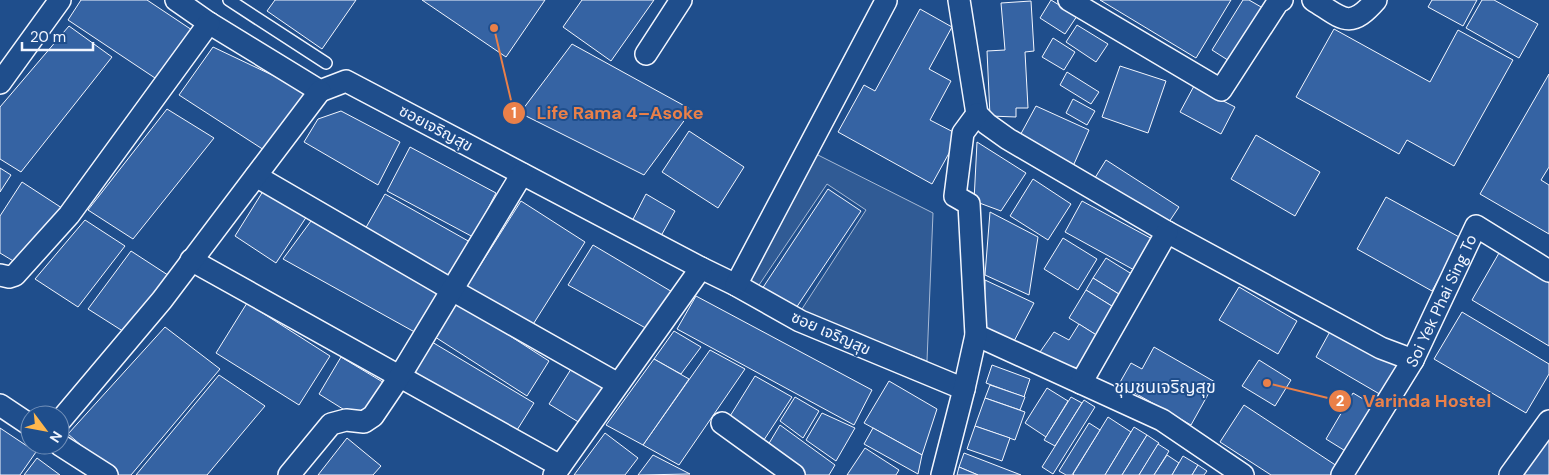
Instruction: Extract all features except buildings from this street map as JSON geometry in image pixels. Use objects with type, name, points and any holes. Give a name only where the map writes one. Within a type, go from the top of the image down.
[{"type":"street","points":[[0,83],[60,0]]},
{"type":"street","points":[[70,409],[162,300],[320,91],[176,0]]},
{"type":"street","points":[[646,54],[681,0]]},
{"type":"street","points":[[736,285],[887,0],[869,0]]},
{"type":"street","points":[[959,0],[977,114],[987,124],[1008,139],[1167,232],[1381,348],[1413,360]]},
{"type":"street","points":[[1069,0],[1222,90],[1278,2],[1282,0]]},
{"type":"street","points":[[1312,0],[1344,18],[1356,18],[1376,0]]},
{"type":"street","points":[[0,275],[9,277],[15,275],[69,215],[209,22]]},
{"type":"street","name":"ซอยเจริญสุข","points":[[320,91],[346,81],[700,268]]},
{"type":"street","points":[[942,475],[976,335],[969,204],[955,196],[963,133],[977,114]]},
{"type":"street","points":[[289,475],[331,424],[346,420],[364,422],[373,416],[400,376],[522,174]]},
{"type":"street","points":[[256,176],[618,384]]},
{"type":"street","name":"Soi Yek Phai Sing To","points":[[1342,475],[1413,360],[1476,226],[1549,271]]},
{"type":"street","points":[[1081,383],[1167,232]]},
{"type":"street","points":[[191,260],[400,376],[557,470],[700,268]]},
{"type":"street","name":"ซอย เจริญสุข","points":[[700,268],[736,285],[800,321],[964,390]]},
{"type":"street","points":[[976,335],[1162,420],[1243,475]]},
{"type":"street","points":[[0,405],[20,418]]},
{"type":"street","points":[[1510,475],[1549,421]]},
{"type":"street","points":[[722,423],[794,475]]},
{"type":"street","points":[[70,451],[107,475]]},
{"type":"lane","points":[[229,0],[326,63]]},
{"type":"shaded area","points":[[812,152],[933,213],[927,361],[800,312],[866,210],[827,184],[757,288],[743,279]]},
{"type":"place","name":"Life Rama 4–Asoke","points":[[494,28]]},
{"type":"place","name":"Varinda Hostel","points":[[1267,383]]},
{"type":"district","name":"ชุมชนเจริญสุข","points":[[1165,387]]}]
